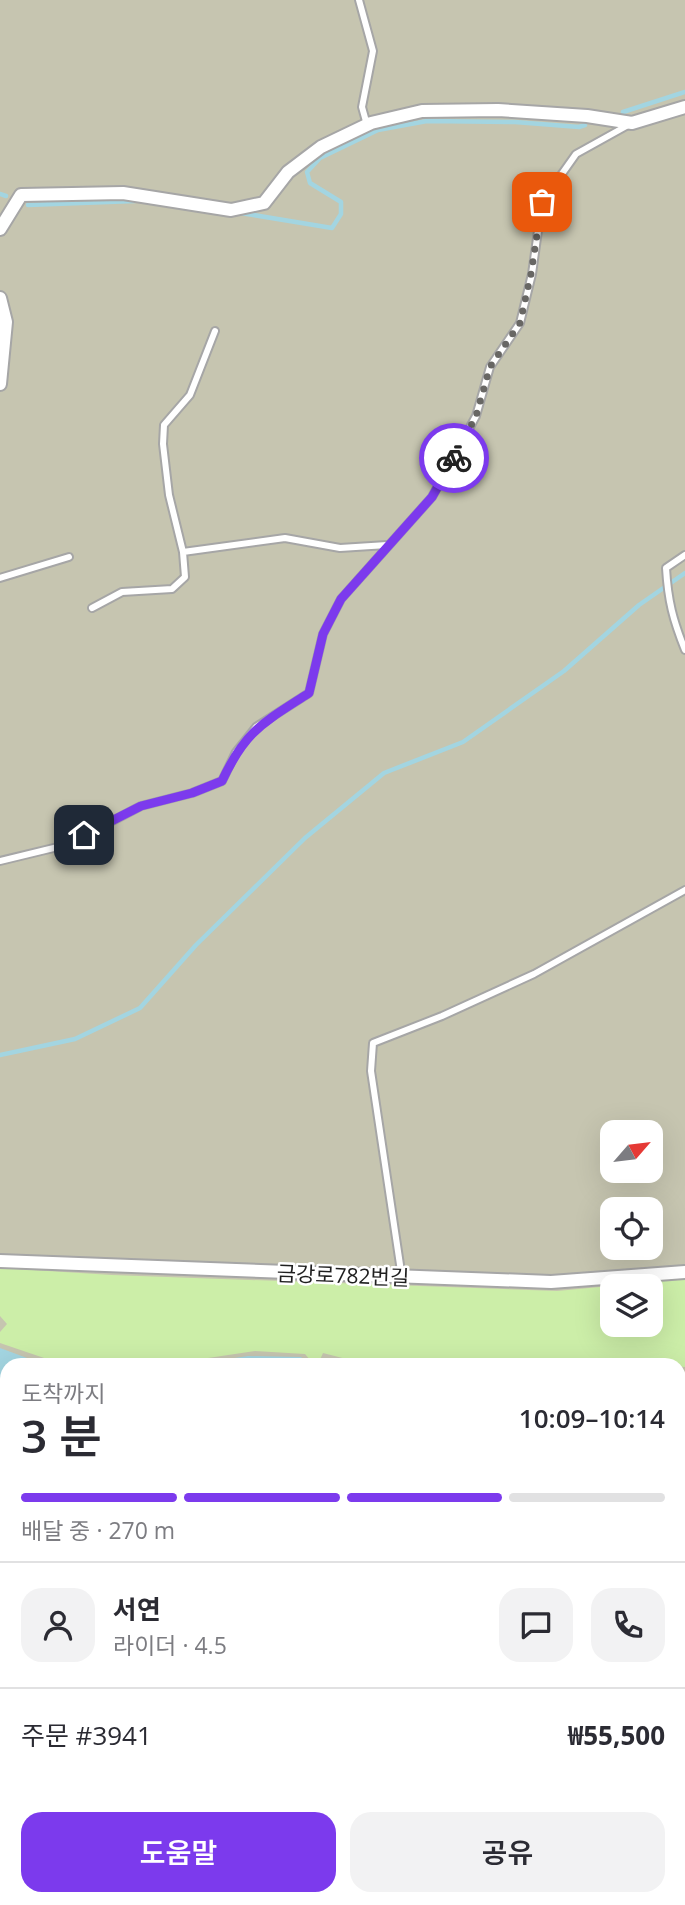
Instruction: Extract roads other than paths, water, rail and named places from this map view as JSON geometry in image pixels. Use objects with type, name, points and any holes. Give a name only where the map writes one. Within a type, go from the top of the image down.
[{"type":"street","points":[[0,229],[21,195],[123,193],[232,210],[264,203],[288,172],[321,147],[367,125],[422,111],[498,110],[587,116],[632,123],[685,107]]},
{"type":"street","points":[[0,298],[6,322],[0,384]]},
{"type":"street","name":"금강로782번길","points":[[0,1261],[551,1282],[685,1272]]},
{"type":"lane","points":[[359,0],[373,51],[362,107],[367,125]]},
{"type":"lane","points":[[0,861],[66,845],[141,806],[192,793],[222,781],[236,752],[256,727],[309,693],[323,634],[341,599],[432,497],[476,416],[490,367],[520,323],[542,202],[576,154],[632,123]]},
{"type":"lane","points":[[92,608],[122,592],[172,589],[185,577],[183,552],[169,495],[163,444],[164,425],[190,396],[215,331]]},
{"type":"lane","points":[[183,552],[285,538],[340,548],[387,545]]},
{"type":"lane","points":[[685,555],[666,568],[667,596],[685,650]]},
{"type":"lane","points":[[0,578],[69,557]]},
{"type":"lane","points":[[402,1278],[371,1071],[373,1043],[442,1016],[534,974],[685,890]]},
{"type":"water","points":[[0,1348],[27,1358],[0,1358]]},
{"type":"water","points":[[248,1356],[302,1358],[235,1358]]},
{"type":"waterway","points":[[623,112],[685,92]]},
{"type":"waterway","points":[[241,213],[332,228],[341,214],[341,202],[310,183],[307,172],[320,158],[378,130],[427,121],[515,122],[579,127],[585,125]]},
{"type":"waterway","points":[[0,194],[6,196]]},
{"type":"waterway","points":[[28,205],[135,201]]},
{"type":"waterway","points":[[0,1055],[75,1039],[140,1008],[196,945],[305,838],[384,773],[463,742],[564,671],[639,605],[685,573]]}]
